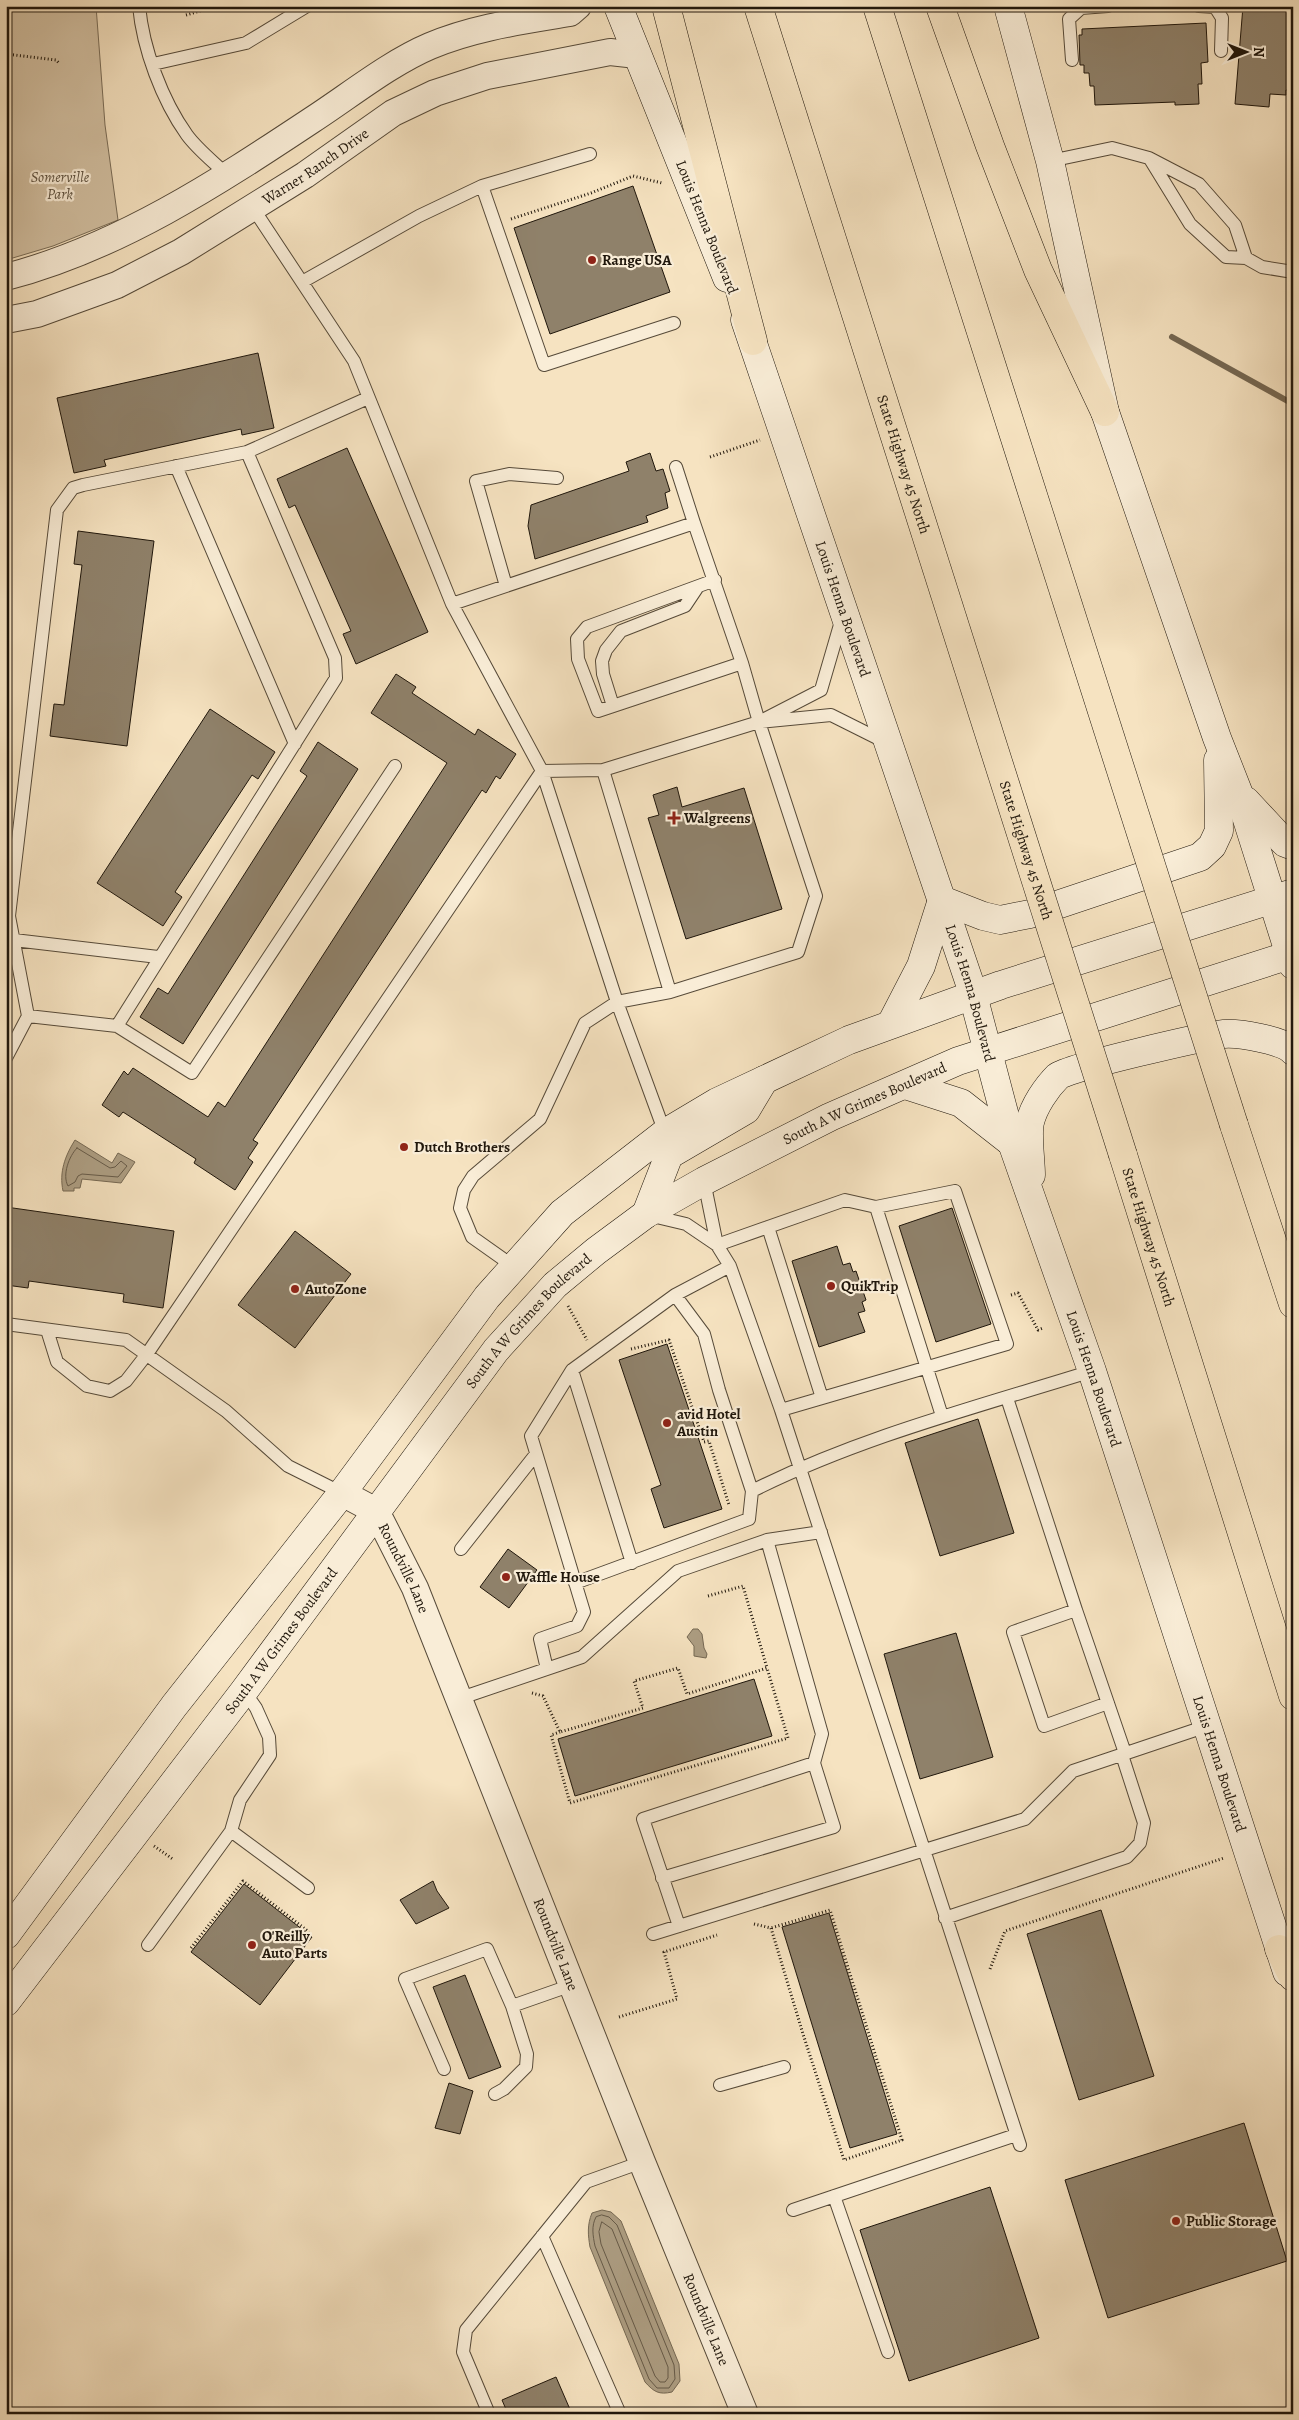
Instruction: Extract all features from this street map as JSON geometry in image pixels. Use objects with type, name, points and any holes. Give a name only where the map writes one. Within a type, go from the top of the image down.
[{"type":"highway","points":[[666,6],[753,341]]},
{"type":"highway","name":"State Highway 45 North","points":[[758,6],[1293,1696]]},
{"type":"highway","points":[[877,6],[1293,1304]]},
{"type":"highway","points":[[940,6],[990,146],[1038,270],[1105,412]]},
{"type":"highway","points":[[1279,1949],[1293,1977]]},
{"type":"main road","name":"Louis Henna Boulevard","points":[[618,6],[753,341],[843,613],[942,900],[973,995],[1012,1143],[1092,1371],[1293,1990]]},
{"type":"main road","points":[[1008,6],[1050,161],[1105,412],[1217,738],[1282,896],[1292,958]]},
{"type":"main road","points":[[891,1024],[921,966],[942,900],[1000,920],[1030,914],[1200,857],[1212,846],[1219,831],[1217,738]]},
{"type":"main road","points":[[1239,794],[1285,843],[1293,846]]},
{"type":"main road","points":[[6,1935],[174,1706],[342,1493],[487,1297],[562,1213],[665,1133],[717,1102],[848,1040],[973,995],[1282,896]]},
{"type":"main road","name":"South A W Grimes Boulevard","points":[[9,1994],[244,1692],[502,1343],[555,1285],[646,1214],[704,1181],[830,1117],[986,1050],[1292,958]]},
{"type":"main road","points":[[1032,1199],[1030,1123],[1041,1098],[1059,1074],[1162,1046],[1225,1034],[1255,1037],[1289,1046],[1293,1051]]},
{"type":"main road","points":[[646,1214],[669,1155],[746,1110],[764,1080]]},
{"type":"main road","points":[[906,1085],[961,1103],[1012,1143]]},
{"type":"street","points":[[6,277],[35,269],[113,238],[228,176],[428,46],[466,32],[570,13],[578,6]]},
{"type":"street","name":"Warner Ranch Drive","points":[[6,320],[37,314],[117,285],[181,252],[305,175],[393,114],[435,93],[487,76],[610,52],[637,54]]},
{"type":"street","points":[[228,176],[253,208]]},
{"type":"street","name":"Roundville Lane","points":[[342,1493],[376,1511],[415,1588],[642,2162],[745,2414]]},
{"type":"lane","points":[[140,6],[141,26],[159,83],[188,135],[228,176]]},
{"type":"lane","points":[[153,64],[246,43],[307,6]]},
{"type":"lane","points":[[1072,60],[1069,19],[1081,8],[1108,6]]},
{"type":"lane","points":[[1199,6],[1215,7],[1222,18],[1221,50]]},
{"type":"lane","points":[[1050,161],[1112,148],[1149,158],[1199,184],[1235,225],[1246,258]]},
{"type":"lane","points":[[302,282],[419,216],[482,186],[590,154]]},
{"type":"lane","points":[[1149,158],[1190,224],[1226,257],[1246,258],[1262,267],[1293,272]]},
{"type":"lane","points":[[482,186],[544,366],[674,323]]},
{"type":"lane","points":[[253,208],[354,361],[452,604],[542,771],[617,1002],[665,1133]]},
{"type":"lane","points":[[6,1058],[28,1016],[9,916],[57,510],[73,488],[83,484],[247,452],[368,398]]},
{"type":"lane","points":[[117,1026],[158,957],[336,678],[335,658],[247,452]]},
{"type":"lane","points":[[176,466],[295,744]]},
{"type":"lane","points":[[513,1266],[472,1237],[460,1208],[464,1190],[473,1176],[540,1119],[585,1023],[617,1002],[670,992],[798,952],[816,896],[715,580],[676,467]]},
{"type":"lane","points":[[506,586],[476,481],[510,474],[557,478]]},
{"type":"lane","points":[[452,604],[694,523]]},
{"type":"lane","points":[[715,580],[588,627],[578,639],[578,659],[598,711],[742,663]]},
{"type":"lane","points":[[613,706],[603,674],[602,661],[606,650],[621,631],[685,606],[697,588]]},
{"type":"lane","points":[[542,771],[604,770],[759,722],[821,690],[843,613]]},
{"type":"lane","points":[[759,722],[831,715],[888,744]]},
{"type":"lane","points":[[28,1016],[117,1026],[192,1073],[395,766]]},
{"type":"lane","points":[[604,770],[670,992]]},
{"type":"lane","points":[[47,1330],[57,1362],[87,1386],[110,1391],[126,1380],[146,1354],[542,771]]},
{"type":"lane","points":[[14,940],[158,957]]},
{"type":"lane","points":[[704,1181],[718,1245],[730,1266],[781,1410],[1018,2140],[793,2210]]},
{"type":"lane","points":[[718,1245],[845,1200],[876,1207],[955,1191],[1007,1344],[781,1410]]},
{"type":"lane","points":[[876,1207],[942,1416]]},
{"type":"lane","points":[[646,1214],[686,1224],[718,1245]]},
{"type":"lane","points":[[768,1227],[822,1398]]},
{"type":"lane","points":[[547,1669],[540,1639],[577,1626],[584,1612],[531,1436],[572,1370],[675,1295],[730,1266]]},
{"type":"lane","points":[[575,1583],[749,1519],[752,1491],[719,1390],[704,1334],[675,1295]]},
{"type":"lane","points":[[6,1324],[126,1340],[226,1411],[288,1466],[342,1493]]},
{"type":"lane","points":[[572,1370],[632,1562]]},
{"type":"lane","points":[[752,1491],[799,1467],[942,1416],[1092,1371]]},
{"type":"lane","points":[[945,1918],[1127,1857],[1140,1843],[1144,1822],[1108,1703],[1007,1398]]},
{"type":"lane","points":[[461,1549],[536,1454]]},
{"type":"lane","points":[[458,1699],[582,1657],[678,1570],[767,1540],[821,1532]]},
{"type":"lane","points":[[662,1878],[834,1827],[814,1763],[822,1734],[767,1540]]},
{"type":"lane","points":[[1076,1610],[1013,1632],[1044,1726],[1108,1703]]},
{"type":"lane","points":[[148,1945],[231,1831],[240,1800],[270,1755],[269,1737],[256,1708],[244,1692]]},
{"type":"lane","points":[[653,1934],[1025,1819],[1073,1771],[1207,1726]]},
{"type":"lane","points":[[679,1926],[643,1820],[814,1763]]},
{"type":"lane","points":[[231,1831],[308,1888]]},
{"type":"lane","points":[[444,2069],[406,1979],[487,1949],[512,2006],[527,2054],[526,2067],[504,2089],[495,2094]]},
{"type":"lane","points":[[512,2006],[572,1985]]},
{"type":"lane","points":[[720,2085],[784,2067]]},
{"type":"lane","points":[[489,2414],[463,2352],[466,2330],[586,2182],[642,2162]]},
{"type":"lane","points":[[834,2196],[888,2352]]},
{"type":"lane","points":[[542,2236],[620,2414]]},
{"type":"path","points":[[186,15],[218,6]]},
{"type":"path","points":[[6,54],[56,60],[60,64]]},
{"type":"path","points":[[505,221],[591,193],[633,176],[662,183]]},
{"type":"path","points":[[710,457],[766,438]]},
{"type":"path","points":[[1011,1295],[1018,1293],[1038,1330],[1043,1328]]},
{"type":"path","points":[[568,1306],[588,1340]]},
{"type":"path","points":[[630,1349],[669,1340],[704,1442],[709,1441],[729,1505]]},
{"type":"path","points":[[708,1596],[744,1586],[788,1738],[570,1803],[551,1735],[643,1708],[634,1681],[678,1668],[687,1694],[767,1668]]},
{"type":"path","points":[[526,1694],[535,1693],[543,1696],[560,1732]]},
{"type":"path","points":[[152,1844],[174,1860]]},
{"type":"path","points":[[990,1969],[1005,1931],[1225,1857]]},
{"type":"path","points":[[191,1948],[243,1880],[309,1932]]},
{"type":"path","points":[[754,1924],[771,1928],[830,1910],[902,2140],[844,2160],[771,1928]]},
{"type":"path","points":[[619,2017],[677,1999],[664,1952],[717,1935]]},
{"type":"green space","name":"Somerville Park","points":[[6,6],[96,6],[105,125],[118,220],[53,246],[6,260]]},
{"type":"water","points":[[75,1140],[112,1163],[118,1153],[135,1162],[121,1183],[82,1179],[80,1188],[74,1188],[74,1191],[63,1191],[62,1177],[64,1164]]},
{"type":"water","points":[[693,1629],[698,1629],[702,1634],[707,1654],[706,1658],[694,1656],[694,1646],[687,1637]]},
{"type":"water","points":[[602,2210],[611,2212],[621,2221],[679,2364],[680,2381],[672,2392],[657,2392],[645,2382],[590,2247],[588,2230],[590,2217],[592,2213]]},
{"type":"building","points":[[1243,6],[1293,6],[1293,91],[1286,90],[1286,95],[1270,94],[1269,107],[1235,104]]},
{"type":"building","points":[[1206,23],[1208,62],[1201,63],[1202,84],[1198,84],[1199,104],[1175,105],[1175,102],[1095,105],[1094,86],[1090,86],[1089,73],[1084,73],[1084,65],[1080,65],[1079,35],[1082,35],[1082,29]]},
{"type":"building","name":"Range USA","points":[[633,186],[670,292],[550,334],[514,228]]},
{"type":"building","points":[[258,353],[274,428],[242,435],[241,429],[104,460],[106,466],[74,473],[57,398]]},
{"type":"building","points":[[347,448],[428,632],[356,664],[343,634],[351,631],[295,505],[289,508],[277,479]]},
{"type":"building","points":[[650,453],[656,471],[663,469],[670,491],[665,493],[668,508],[646,516],[648,522],[535,559],[528,526],[531,505],[629,471],[626,462]]},
{"type":"building","points":[[78,531],[154,541],[127,746],[50,736],[54,704],[64,705],[82,565],[74,564]]},
{"type":"building","points":[[396,674],[416,687],[412,693],[475,735],[478,729],[516,754],[500,779],[496,776],[486,793],[482,790],[253,1140],[258,1143],[248,1158],[253,1162],[235,1190],[194,1163],[196,1159],[123,1112],[119,1117],[102,1105],[124,1071],[128,1075],[133,1068],[208,1117],[218,1102],[225,1107],[447,763],[371,713]]},
{"type":"building","points":[[210,709],[275,752],[258,779],[252,775],[175,892],[182,897],[163,926],[97,883]]},
{"type":"building","points":[[318,742],[358,769],[183,1044],[140,1017],[158,988],[168,994],[307,776],[300,771]]},
{"type":"building","name":"Walgreens","points":[[677,787],[682,807],[744,788],[782,909],[686,939],[648,818],[659,815],[653,795]]},
{"type":"building","points":[[6,1207],[174,1231],[163,1308],[123,1302],[124,1294],[29,1281],[28,1288],[6,1285]]},
{"type":"building","name":"QuikTrip","points":[[952,1208],[991,1324],[936,1342],[899,1226]]},
{"type":"building","name":"AutoZone","points":[[295,1231],[351,1274],[295,1348],[238,1305]]},
{"type":"building","name":"QuikTrip","points":[[837,1246],[843,1265],[850,1263],[853,1272],[856,1271],[866,1300],[862,1302],[865,1311],[858,1313],[865,1332],[819,1347],[792,1261]]},
{"type":"building","name":"avid Hotel Austin","points":[[667,1344],[722,1509],[664,1528],[651,1489],[661,1485],[619,1360]]},
{"type":"building","points":[[978,1419],[1014,1533],[940,1556],[905,1443]]},
{"type":"building","points":[[508,1549],[537,1570],[509,1608],[480,1587]]},
{"type":"building","points":[[956,1633],[993,1757],[920,1779],[884,1654]]},
{"type":"building","points":[[754,1679],[772,1736],[575,1796],[558,1739]]},
{"type":"building","points":[[433,1881],[437,1891],[449,1908],[416,1924],[400,1900]]},
{"type":"building","name":"O'Reilly Auto Parts","points":[[244,1884],[312,1937],[260,2005],[191,1952]]},
{"type":"building","points":[[1101,1910],[1154,2076],[1079,2100],[1027,1934]]},
{"type":"building","points":[[829,1913],[897,2134],[850,2148],[782,1927]]},
{"type":"building","points":[[465,1975],[501,2067],[469,2079],[433,1987]]},
{"type":"building","points":[[449,2083],[473,2091],[460,2134],[435,2128]]},
{"type":"building","name":"Public Storage","points":[[1244,2123],[1287,2261],[1108,2318],[1065,2180]]},
{"type":"building","points":[[990,2187],[1039,2338],[909,2381],[860,2230]]},
{"type":"building","points":[[556,2377],[572,2414],[508,2414],[502,2400]]},
{"type":"waterway","points":[[1172,337],[1293,404]]},
{"type":"place","name":"Range USA","points":[[592,260]]},
{"type":"place","name":"Walgreens","points":[[674,818]]},
{"type":"place","name":"Dutch Brothers","points":[[404,1147]]},
{"type":"place","name":"QuikTrip","points":[[831,1286]]},
{"type":"place","name":"AutoZone","points":[[295,1289]]},
{"type":"place","name":"avid Hotel Austin","points":[[667,1423]]},
{"type":"place","name":"Waffle House","points":[[506,1577]]},
{"type":"place","name":"O'Reilly Auto Parts","points":[[252,1945]]},
{"type":"place","name":"Public Storage","points":[[1176,2221]]}]
